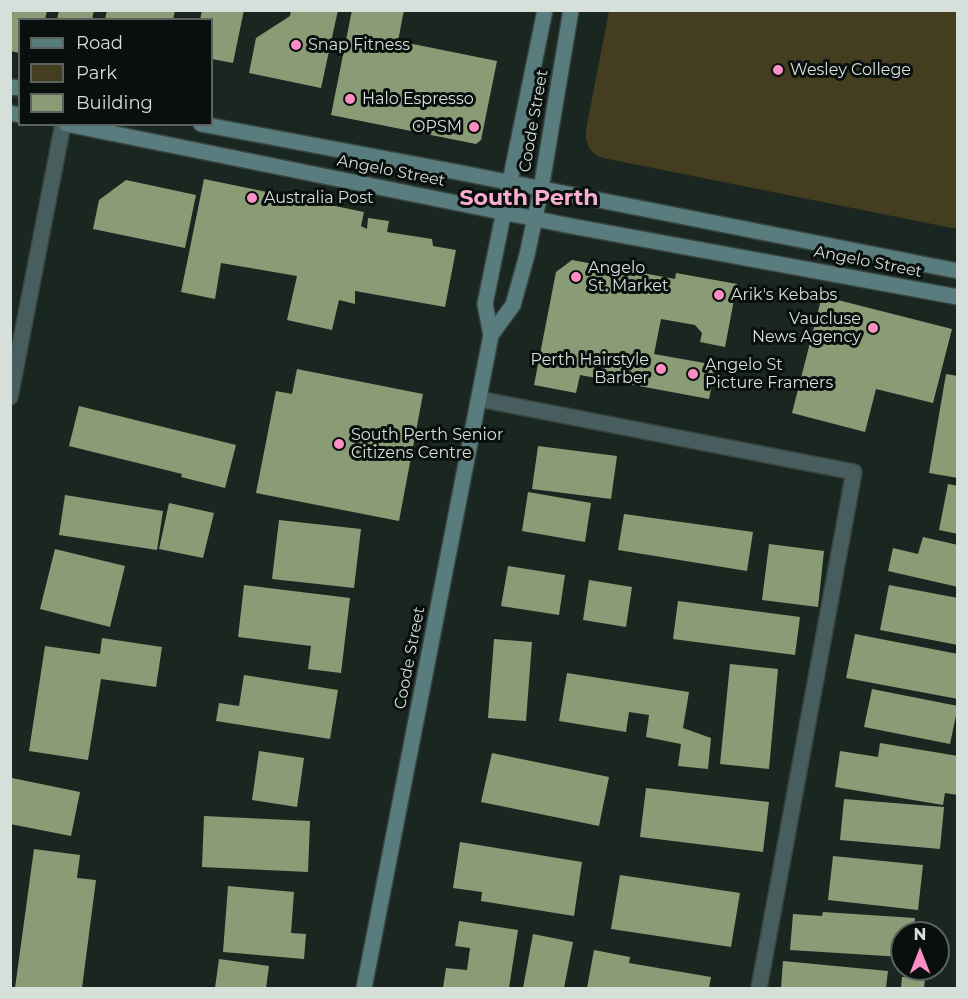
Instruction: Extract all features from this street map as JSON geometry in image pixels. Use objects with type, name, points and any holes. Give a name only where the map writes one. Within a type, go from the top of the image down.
[{"type":"street","name":"Coode Street","points":[[364,988],[491,335],[485,304],[545,10]]},
{"type":"street","name":"Coode Street","points":[[491,335],[513,305],[527,255],[541,189],[571,10]]},
{"type":"street","points":[[10,397],[64,126]]},
{"type":"street","name":"Angelo Street","points":[[74,126],[534,218],[957,297]]},
{"type":"street","name":"Angelo Street","points":[[211,126],[957,271]]},
{"type":"street","points":[[479,399],[854,472],[759,988]]},
{"type":"green space","name":"Wesley College","points":[[609,11],[957,11],[957,229],[596,155],[589,148],[586,130]]},
{"type":"building","points":[[13,10],[47,10],[45,18],[18,18],[18,53],[10,51],[10,21]]},
{"type":"building","points":[[59,10],[94,10],[92,18],[57,18]]},
{"type":"building","points":[[107,10],[175,10],[173,18],[105,18]]},
{"type":"building","points":[[202,10],[244,10],[233,63],[213,59],[213,18],[200,18]]},
{"type":"building","points":[[291,10],[338,10],[321,88],[249,73],[256,38],[290,16]]},
{"type":"building","points":[[352,10],[404,10],[398,41],[497,61],[481,140],[476,144],[331,115]]},
{"type":"building","points":[[204,179],[364,212],[361,226],[367,229],[368,218],[389,221],[387,232],[432,239],[433,246],[456,250],[445,307],[355,291],[355,304],[339,300],[332,330],[287,320],[297,276],[221,263],[215,299],[181,292]]},
{"type":"building","points":[[126,180],[196,195],[185,248],[93,229],[99,200]]},
{"type":"building","points":[[572,260],[675,279],[676,273],[737,284],[725,347],[700,342],[702,333],[695,325],[661,319],[654,354],[716,365],[709,399],[580,375],[576,393],[534,385],[556,272]]},
{"type":"building","points":[[822,296],[952,329],[933,403],[876,389],[865,432],[792,413]]},
{"type":"building","name":"South Perth Senior Citizens Centre","points":[[297,369],[423,394],[399,521],[256,493],[276,391],[292,394]]},
{"type":"building","points":[[946,374],[958,376],[958,478],[929,473]]},
{"type":"building","points":[[79,406],[236,445],[225,488],[181,477],[182,474],[69,446]]},
{"type":"building","points":[[538,446],[617,456],[611,499],[532,489]]},
{"type":"building","points":[[948,484],[958,486],[958,534],[939,530]]},
{"type":"building","points":[[528,492],[591,503],[585,542],[522,531]]},
{"type":"building","points":[[65,495],[163,511],[157,550],[59,535]]},
{"type":"building","points":[[169,503],[214,513],[203,558],[159,549]]},
{"type":"building","points":[[624,514],[753,532],[747,571],[618,550]]},
{"type":"building","points":[[279,520],[361,529],[354,588],[272,579]]},
{"type":"building","points":[[923,537],[958,545],[958,587],[888,571],[893,548],[918,554]]},
{"type":"building","points":[[769,544],[824,551],[818,607],[762,600]]},
{"type":"building","points":[[55,549],[125,566],[110,627],[40,609]]},
{"type":"building","points":[[508,566],[565,575],[559,615],[501,606]]},
{"type":"building","points":[[589,580],[632,587],[626,627],[583,620]]},
{"type":"building","points":[[244,585],[350,598],[341,673],[308,669],[311,646],[238,637]]},
{"type":"building","points":[[889,585],[958,598],[958,645],[880,630]]},
{"type":"building","points":[[678,601],[800,617],[795,655],[673,639]]},
{"type":"building","points":[[855,634],[958,654],[958,699],[846,678]]},
{"type":"building","points":[[102,638],[162,647],[156,687],[101,679],[88,760],[29,751],[45,646],[100,654]]},
{"type":"building","points":[[494,639],[532,642],[526,721],[488,718]]},
{"type":"building","points":[[730,664],[778,669],[769,769],[720,764]]},
{"type":"building","points":[[567,673],[689,692],[683,728],[711,738],[708,769],[678,766],[681,744],[646,737],[649,715],[629,712],[626,732],[559,721]]},
{"type":"building","points":[[244,675],[338,690],[330,739],[216,721],[219,703],[239,706]]},
{"type":"building","points":[[872,689],[958,706],[950,744],[864,727]]},
{"type":"building","points":[[880,743],[958,756],[958,795],[945,793],[943,805],[835,787],[840,751],[878,757]]},
{"type":"building","points":[[259,751],[304,758],[297,807],[252,800]]},
{"type":"building","points":[[492,753],[609,777],[599,826],[481,802]]},
{"type":"building","points":[[12,778],[80,792],[71,836],[10,824]]},
{"type":"building","points":[[646,788],[769,802],[763,852],[640,837]]},
{"type":"building","points":[[844,799],[944,807],[940,849],[840,840]]},
{"type":"building","points":[[204,816],[310,821],[308,872],[202,867]]},
{"type":"building","points":[[460,842],[582,862],[574,916],[481,901],[482,892],[453,888]]},
{"type":"building","points":[[34,849],[80,855],[77,878],[96,880],[82,988],[15,988]]},
{"type":"building","points":[[833,856],[923,865],[918,910],[828,900]]},
{"type":"building","points":[[620,875],[740,893],[731,947],[611,929]]},
{"type":"building","points":[[228,886],[294,892],[291,933],[306,934],[304,959],[223,952]]},
{"type":"building","points":[[823,912],[915,918],[915,921],[890,921],[890,956],[790,950],[793,914],[822,916]]},
{"type":"building","points":[[459,921],[518,930],[509,988],[443,988],[446,968],[467,970],[470,948],[455,946]]},
{"type":"building","points":[[533,934],[573,942],[564,988],[523,988]]},
{"type":"building","points":[[594,950],[630,957],[629,963],[711,977],[709,988],[587,988]]},
{"type":"building","points":[[219,959],[269,966],[266,988],[215,988]]},
{"type":"building","points":[[783,961],[888,971],[886,988],[781,988]]},
{"type":"building","points":[[902,981],[925,981],[924,988],[901,988]]},
{"type":"place","name":"Snap Fitness","points":[[296,45]]},
{"type":"place","name":"Wesley College","points":[[778,70]]},
{"type":"place","name":"Halo Espresso","points":[[350,99]]},
{"type":"place","name":"OPSM","points":[[474,127]]},
{"type":"place","name":"Australia Post","points":[[252,198]]},
{"type":"place","name":"Angelo St. Market","points":[[576,277]]},
{"type":"place","name":"Arik's Kebabs","points":[[719,295]]},
{"type":"place","name":"Vaucluse News Agency","points":[[873,328]]},
{"type":"place","name":"Perth Hairstyle Barber","points":[[661,369]]},
{"type":"place","name":"Angelo St Picture Framers","points":[[693,374]]},
{"type":"place","name":"South Perth Senior Citizens Centre","points":[[339,444]]},
{"type":"district","name":"South Perth","points":[[529,199]]}]
